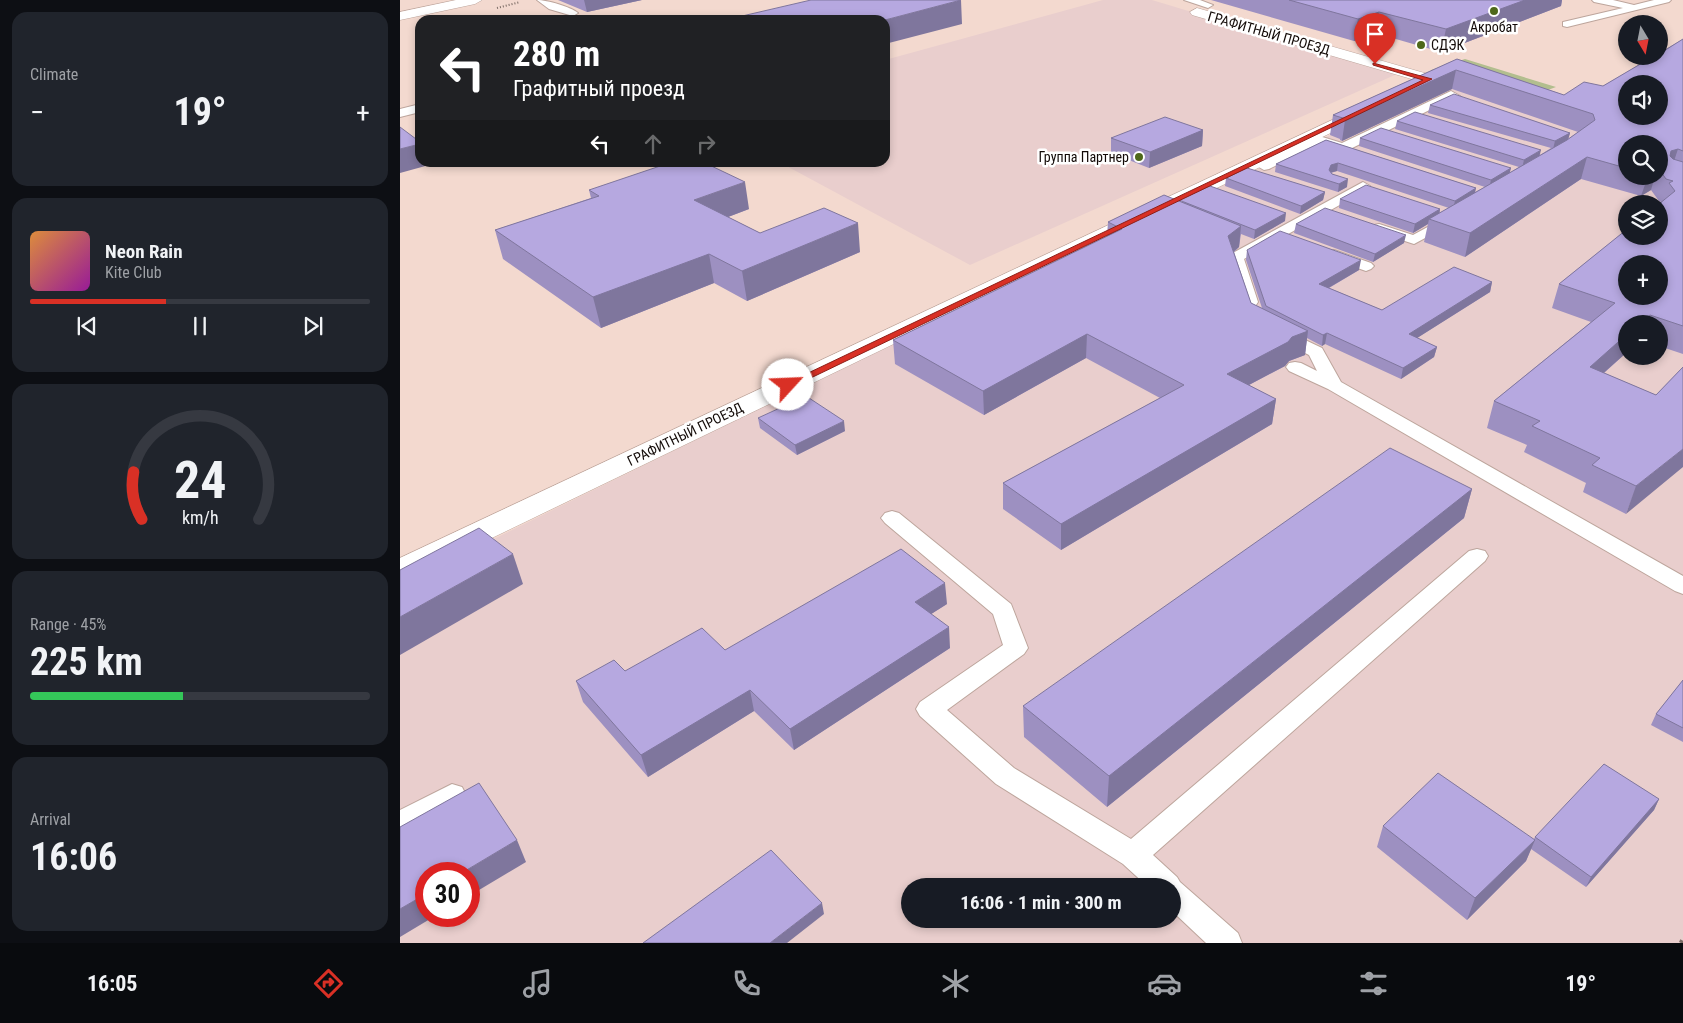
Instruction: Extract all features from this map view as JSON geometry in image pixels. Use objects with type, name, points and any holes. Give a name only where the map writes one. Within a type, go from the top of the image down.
[{"type":"street","points":[[400,16],[475,0]]},
{"type":"street","name":"ГРАФИТНЫЙ ПРОЕЗД","points":[[400,570],[1259,170],[1429,79],[1198,6]]},
{"type":"lane","points":[[1597,0],[1640,7]]},
{"type":"lane","points":[[1567,24],[1666,0]]},
{"type":"lane","points":[[542,5],[573,13]]},
{"type":"lane","points":[[1343,147],[1451,95],[1470,102]]},
{"type":"lane","points":[[400,113],[415,109]]},
{"type":"lane","points":[[1413,114],[1432,120]]},
{"type":"lane","points":[[1379,130],[1398,136]]},
{"type":"lane","points":[[1259,170],[1319,140],[1358,152]]},
{"type":"lane","points":[[1334,385],[1316,352],[1260,323],[1236,257],[1301,221],[1323,201],[1339,200],[1368,187],[1345,180]]},
{"type":"lane","points":[[1323,201],[1341,215]]},
{"type":"lane","points":[[1368,224],[1414,240],[1458,214],[1436,210]]},
{"type":"lane","points":[[1282,214],[1301,221]]},
{"type":"lane","points":[[1279,234],[1296,240]]},
{"type":"lane","points":[[1238,240],[1256,247]]},
{"type":"lane","points":[[1322,250],[1366,266]]},
{"type":"lane","points":[[1295,367],[1334,385],[1683,586]]},
{"type":"lane","points":[[892,518],[1003,610],[1016,648],[929,709],[1005,776],[1133,855],[1158,878]]},
{"type":"lane","points":[[1133,855],[1477,556]]},
{"type":"lane","points":[[400,822],[452,794]]},
{"type":"lane","points":[[1181,900],[1227,943]]},
{"type":"path","points":[[1681,943],[1683,939]]},
{"type":"shaded area","points":[[1103,0],[1152,0],[1397,74],[970,265],[788,167],[890,167],[890,59]]},
{"type":"shaded area","points":[[1452,78],[1618,122],[1618,125],[1630,125],[1668,135],[1618,135],[1618,185],[1668,185],[1668,135],[1683,139],[1683,943],[400,943],[400,585],[1009,286]]},
{"type":"green space","points":[[1465,59],[1556,87],[1523,99],[1431,70]]},
{"type":"building","points":[[811,0],[961,0],[890,19],[890,15],[746,15]]},
{"type":"building","points":[[1289,0],[1525,0],[1446,29],[1379,12],[1358,19]]},
{"type":"building","points":[[1683,39],[1683,151],[1678,149],[1671,151],[1670,156],[1683,162],[1683,326],[1668,321],[1668,315],[1618,315],[1618,342],[1590,367],[1656,395],[1683,367],[1683,449],[1636,486],[1592,465],[1600,458],[1532,426],[1540,421],[1494,401],[1615,303],[1559,284],[1618,236],[1618,245],[1668,245],[1668,197],[1675,191],[1669,183],[1673,181],[1668,180],[1668,135],[1618,135],[1618,166],[1587,157],[1470,233],[1429,219],[1567,140],[1595,120],[1593,114],[1456,70],[1345,120],[1333,115],[1457,59],[1564,95],[1584,82],[1603,86],[1618,77],[1618,125],[1668,125],[1668,75],[1622,75],[1639,65],[1668,65],[1668,48]]},
{"type":"building","points":[[1454,94],[1570,133],[1555,141],[1430,105]]},
{"type":"building","points":[[1415,112],[1541,150],[1524,160],[1397,121]]},
{"type":"building","points":[[1165,117],[1203,130],[1150,152],[1111,138]]},
{"type":"building","points":[[400,127],[415,138],[415,145],[400,149]]},
{"type":"building","points":[[1381,128],[1511,168],[1491,180],[1360,138]]},
{"type":"building","points":[[1326,140],[1476,188],[1455,201],[1338,163],[1331,165],[1329,170],[1332,174],[1348,179],[1339,184],[1276,164]]},
{"type":"building","points":[[657,167],[714,167],[745,182],[694,200],[760,233],[824,208],[858,223],[742,271],[709,254],[593,297],[495,230],[599,196],[589,190]]},
{"type":"building","points":[[1247,168],[1325,192],[1301,206],[1226,178]]},
{"type":"building","points":[[1366,185],[1440,209],[1415,224],[1340,199]]},
{"type":"building","points":[[1210,186],[1286,213],[1255,230],[1179,200]]},
{"type":"building","points":[[1164,195],[1241,226],[1228,236],[1251,303],[1308,331],[1292,337],[1288,342],[1227,374],[1276,399],[1061,524],[1003,483],[1184,385],[1087,334],[983,391],[893,340],[1122,229],[1108,222]]},
{"type":"building","points":[[1325,208],[1406,235],[1375,254],[1296,224]]},
{"type":"building","points":[[1280,231],[1361,260],[1319,284],[1382,310],[1454,267],[1492,282],[1409,334],[1437,347],[1403,368],[1327,333],[1323,335],[1266,306],[1247,250]]},
{"type":"building","points":[[806,396],[844,421],[795,445],[758,418]]},
{"type":"building","points":[[1390,448],[1472,489],[1109,776],[1023,706]]},
{"type":"building","points":[[479,528],[513,554],[400,617],[400,570]]},
{"type":"building","points":[[901,549],[945,583],[915,602],[949,627],[790,729],[750,690],[641,755],[576,681],[614,660],[625,671],[702,628],[725,650]]},
{"type":"building","points":[[1683,680],[1683,728],[1656,714]]},
{"type":"building","points":[[1604,764],[1659,799],[1591,877],[1535,837]]},
{"type":"building","points":[[1438,773],[1535,840],[1475,898],[1383,826]]},
{"type":"building","points":[[479,783],[517,840],[480,862],[415,862],[415,900],[400,909],[400,827]]},
{"type":"building","points":[[771,850],[822,903],[770,943],[643,943]]},
{"type":"place","name":"Акробат","points":[[1494,11]]},
{"type":"place","name":"СДЭК","points":[[1421,45]]},
{"type":"place","name":"Группа Партнер","points":[[1139,157]]},
{"type":"route","points":[[788,385],[1429,79],[1375,64]]}]
